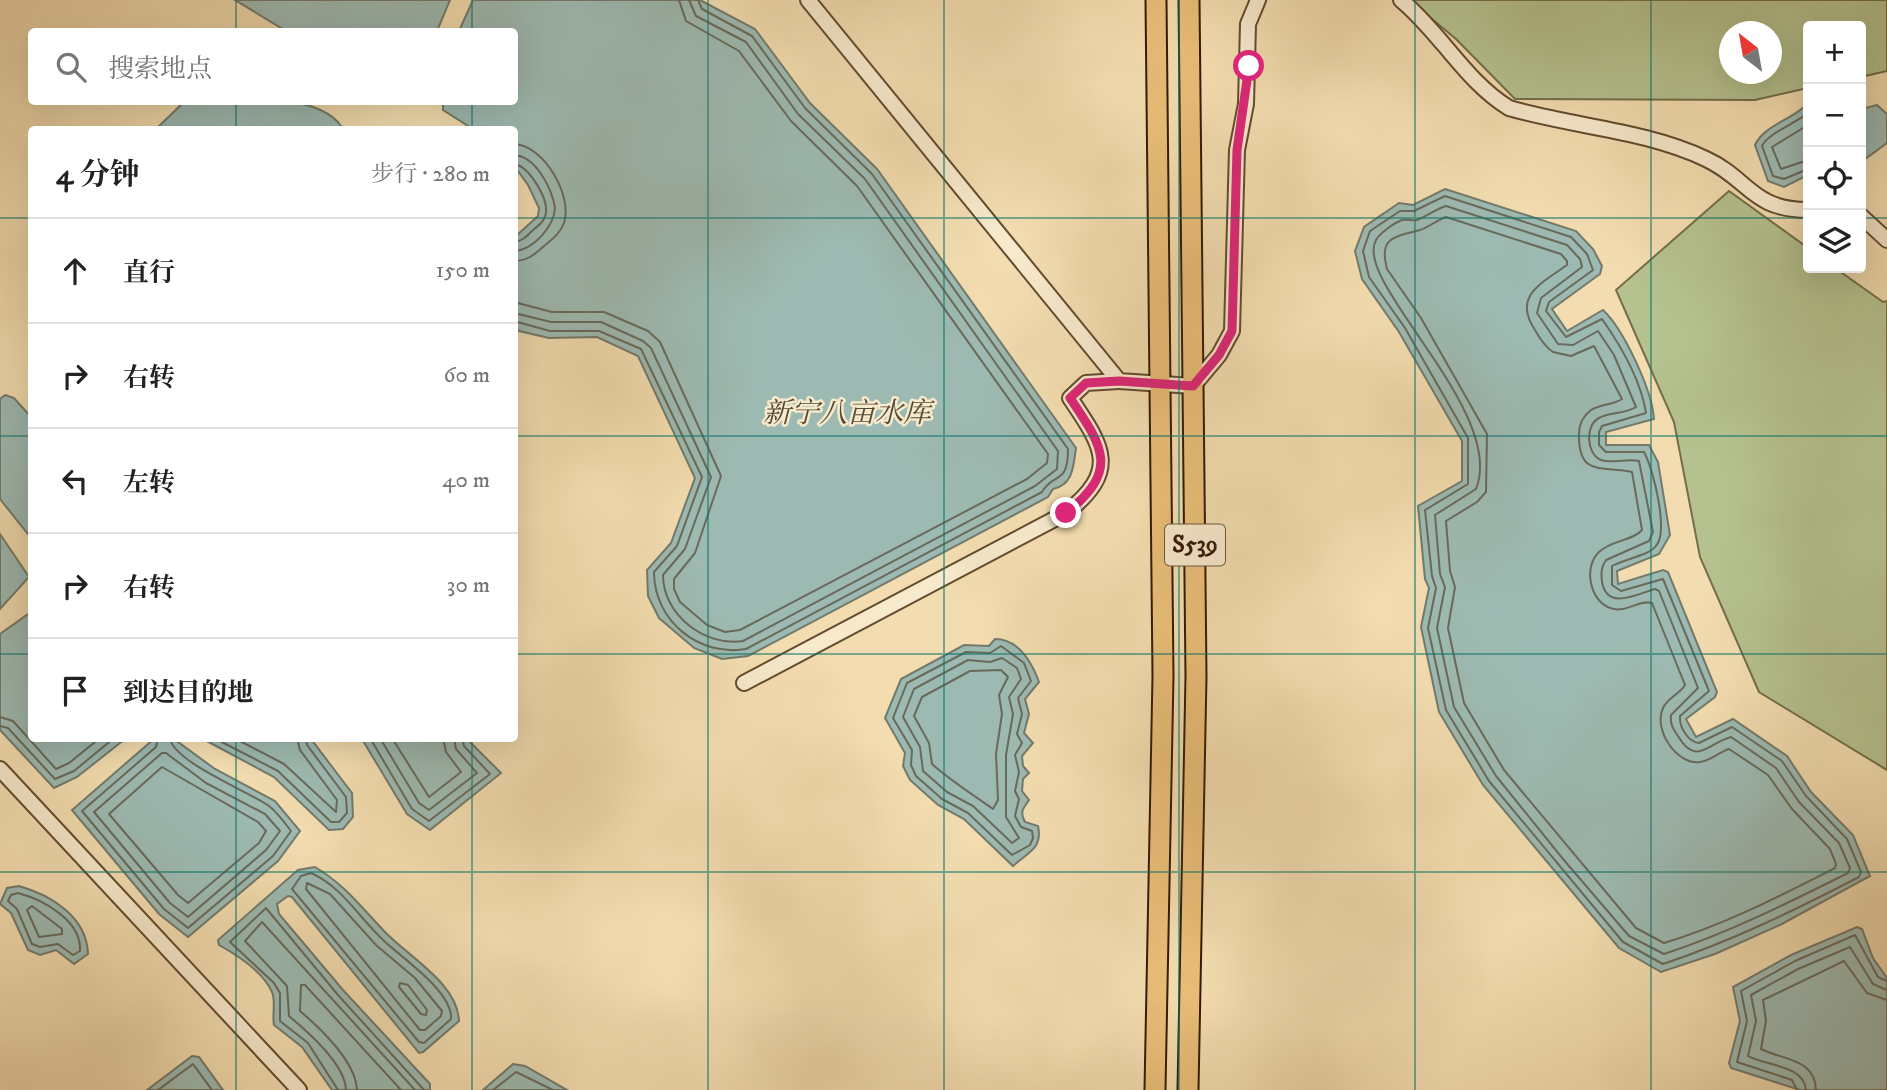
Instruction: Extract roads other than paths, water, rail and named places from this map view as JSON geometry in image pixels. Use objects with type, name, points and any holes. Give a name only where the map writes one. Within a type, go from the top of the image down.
[{"type":"main road","name":"S539","points":[[1155,1090],[1163,676],[1156,0]]},
{"type":"main road","name":"S539","points":[[1188,1090],[1196,676],[1189,0]]},
{"type":"street","points":[[808,0],[1119,381]]},
{"type":"street","points":[[744,683],[1073,507],[1095,485],[1100,468],[1100,451],[1095,435],[1070,398],[1086,383],[1119,381],[1160,386],[1193,386],[1219,355],[1232,331],[1237,150],[1246,104],[1248,24],[1258,0]]},
{"type":"street","points":[[1401,0],[1419,15],[1493,98],[1509,108],[1637,136],[1708,159],[1766,204],[1783,209],[1803,210]]},
{"type":"street","points":[[1866,221],[1887,240]]},
{"type":"street","points":[[0,769],[299,1090]]},
{"type":"water","points":[[235,0],[450,0],[438,28],[281,28]]},
{"type":"water","name":"新宁八亩水库","points":[[473,0],[700,0],[755,29],[810,103],[877,169],[1076,448],[1069,479],[1053,489],[1048,497],[748,656],[722,659],[694,648],[659,618],[648,596],[647,570],[671,543],[695,478],[638,356],[597,337],[549,338],[518,330],[518,234],[538,216],[539,208],[518,171],[518,126],[468,126],[443,110],[443,105],[518,105],[518,28],[460,28]]},
{"type":"water","points":[[181,105],[307,105],[329,115],[341,126],[159,126]]},
{"type":"water","points":[[1877,105],[1887,114],[1887,143],[1866,158],[1866,147],[1866,108]]},
{"type":"water","points":[[1803,108],[1803,178],[1784,187],[1768,181],[1755,145],[1770,128]]},
{"type":"water","points":[[1445,189],[1576,231],[1593,249],[1602,266],[1600,274],[1552,309],[1567,331],[1603,310],[1628,346],[1643,377],[1654,419],[1606,432],[1606,445],[1649,445],[1658,462],[1670,535],[1659,554],[1617,571],[1618,584],[1663,570],[1668,572],[1717,692],[1715,697],[1686,719],[1696,737],[1733,719],[1787,756],[1811,792],[1853,835],[1870,876],[1780,925],[1715,954],[1661,972],[1619,948],[1483,785],[1439,712],[1421,627],[1429,588],[1425,579],[1418,506],[1462,481],[1462,441],[1399,332],[1362,279],[1355,251],[1364,227],[1399,203],[1413,205]]},
{"type":"water","points":[[5,395],[14,398],[28,414],[28,534],[0,499],[0,399]]},
{"type":"water","points":[[0,534],[28,578],[0,609]]},
{"type":"water","points":[[28,614],[28,742],[121,742],[77,777],[54,788],[0,730],[0,634]]},
{"type":"water","points":[[995,639],[1011,643],[1018,648],[1033,667],[1039,682],[1025,699],[1029,714],[1024,733],[1033,743],[1022,756],[1023,766],[1029,773],[1023,779],[1022,791],[1029,800],[1022,815],[1025,822],[1038,826],[1039,834],[1033,849],[1013,866],[964,819],[938,805],[910,780],[903,766],[905,753],[885,718],[901,679],[964,645],[989,646]]},
{"type":"water","points":[[150,742],[178,742],[215,769],[275,801],[300,831],[278,861],[188,937],[159,914],[72,810]]},
{"type":"water","points":[[209,742],[313,742],[352,793],[353,817],[343,829],[329,830],[274,777]]},
{"type":"water","points":[[364,742],[470,742],[501,773],[430,830],[407,814]]},
{"type":"water","points":[[315,867],[344,889],[385,932],[431,972],[457,1008],[459,1021],[419,1053],[292,897],[288,896],[277,904],[279,914],[343,990],[430,1084],[430,1090],[332,1090],[302,1047],[274,1025],[273,996],[268,985],[256,971],[219,945],[218,940],[298,870]]},
{"type":"water","points":[[19,886],[43,895],[65,909],[81,929],[88,954],[74,964],[56,950],[40,955],[28,950],[11,913],[0,904],[7,888]]},
{"type":"water","points":[[1857,927],[1862,929],[1873,958],[1887,978],[1887,1090],[1800,1090],[1731,1068],[1729,1063],[1740,1021],[1733,987],[1791,955]]},
{"type":"water","points":[[192,1056],[199,1057],[223,1090],[147,1090]]},
{"type":"water","points":[[513,1064],[525,1066],[567,1090],[483,1090]]}]
